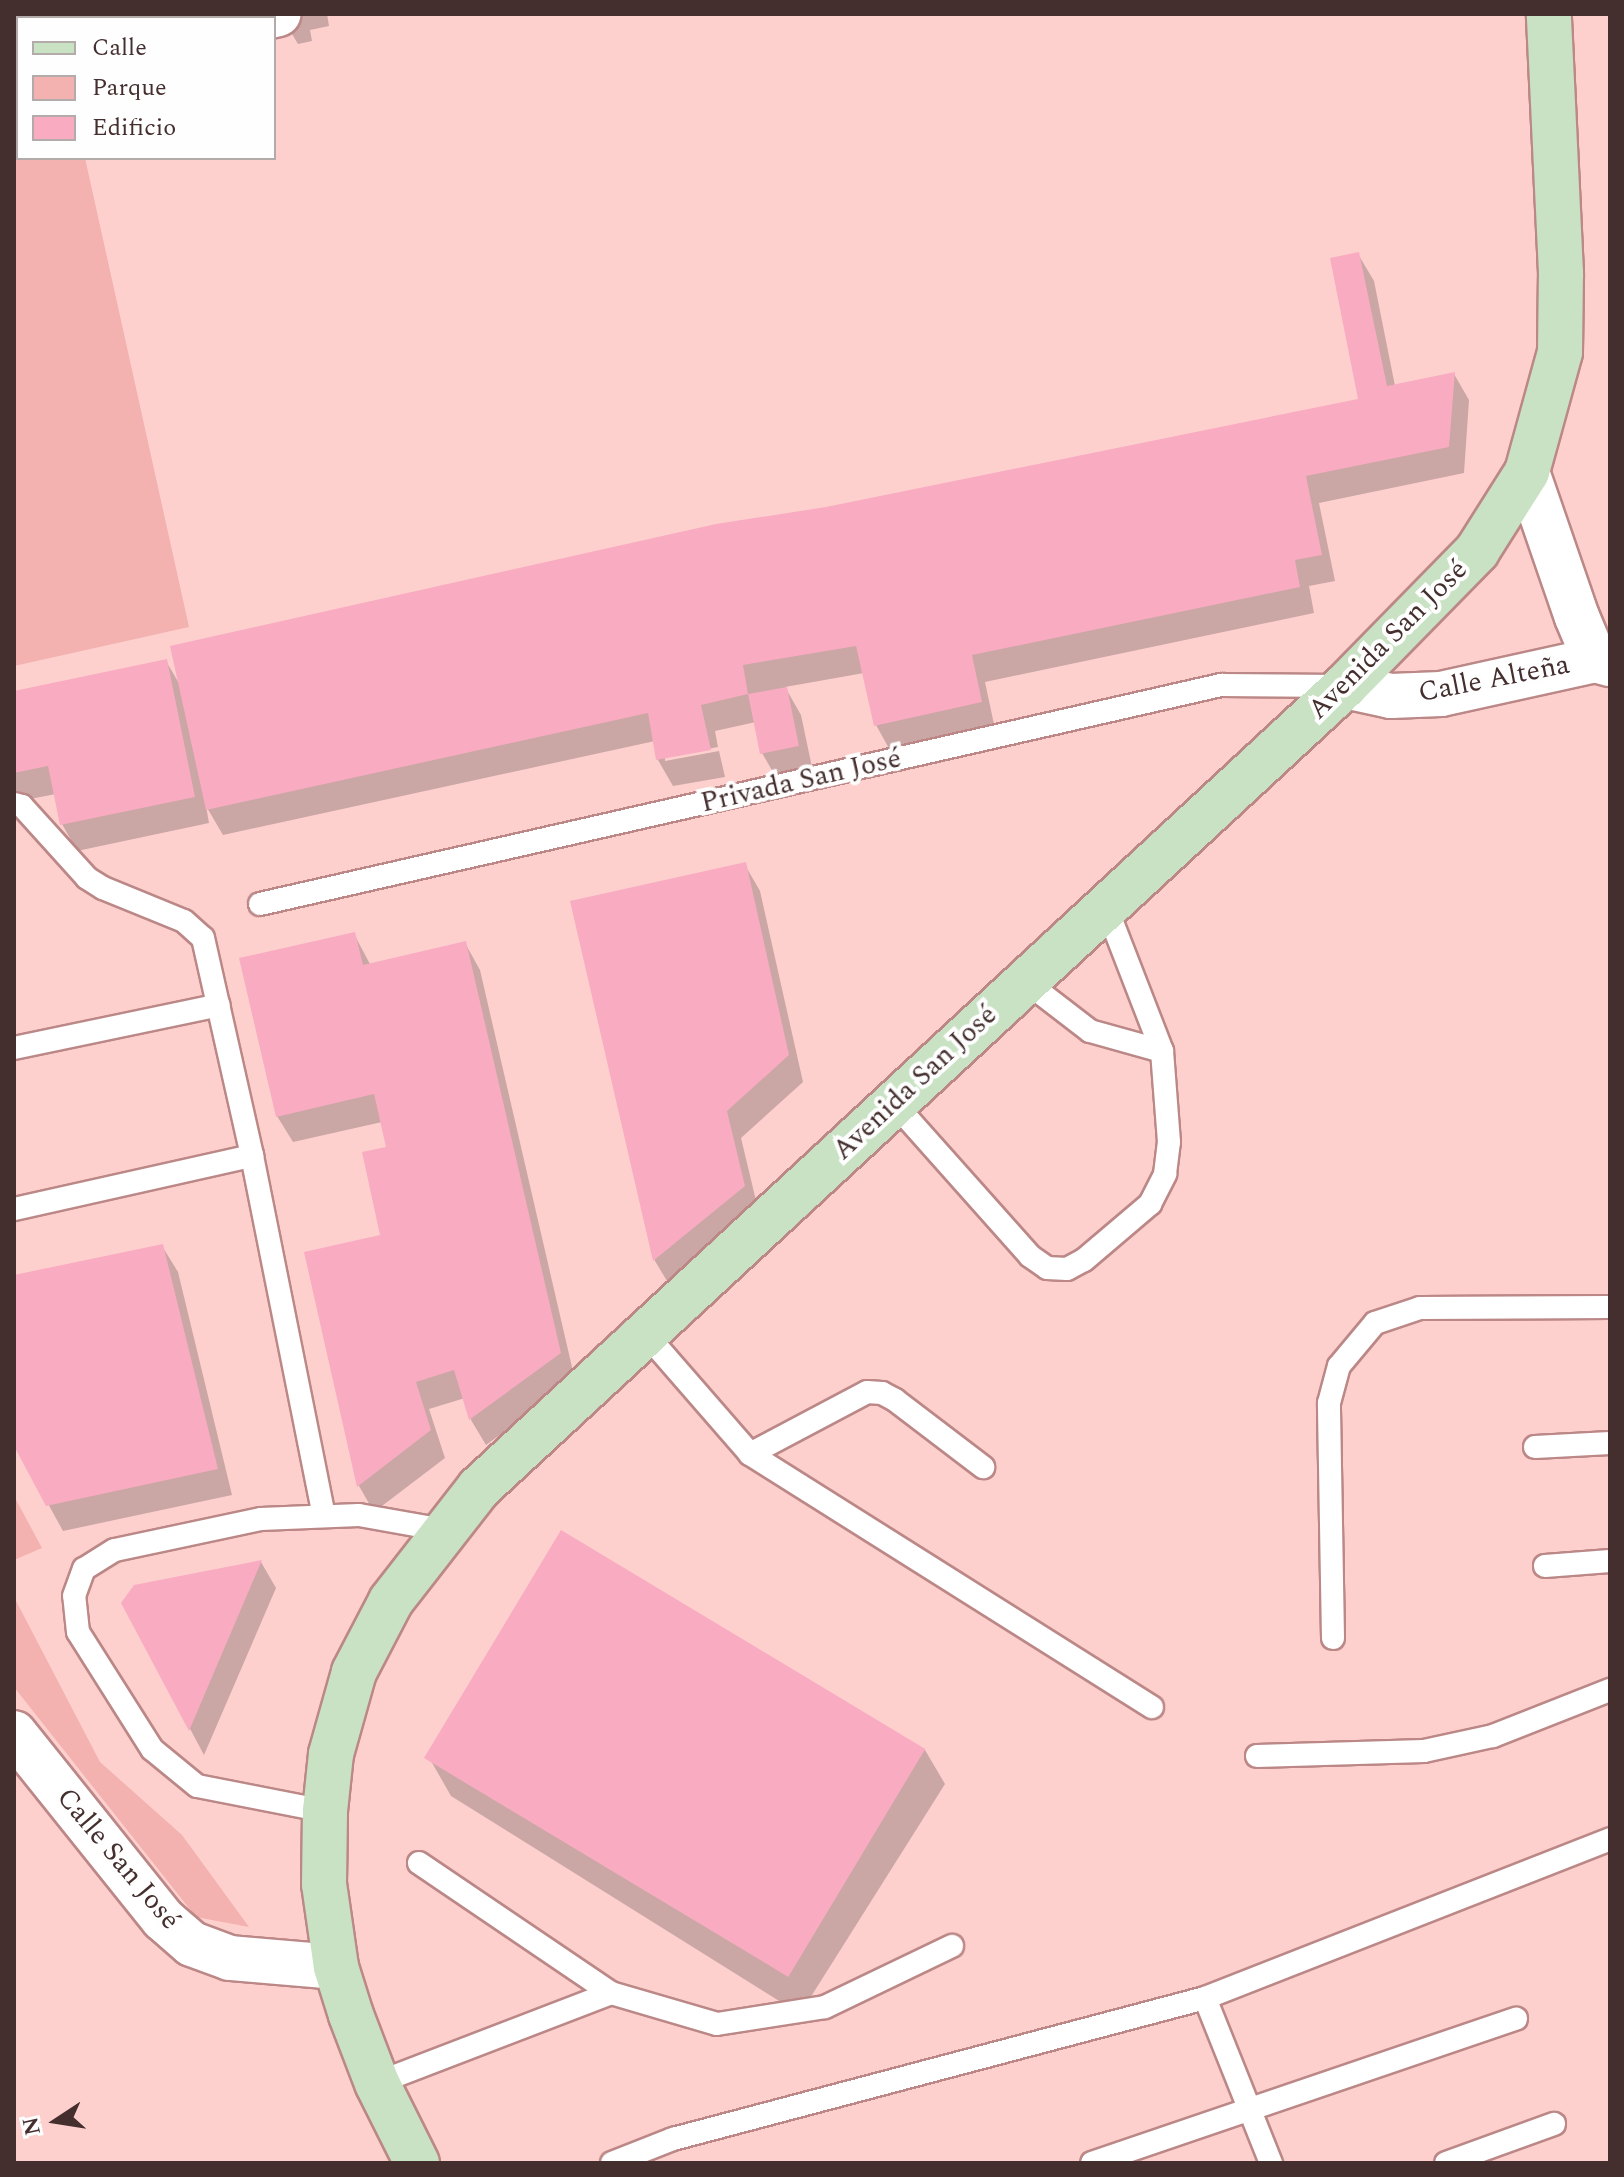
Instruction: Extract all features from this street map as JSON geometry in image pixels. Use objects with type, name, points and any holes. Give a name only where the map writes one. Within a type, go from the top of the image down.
[{"type":"main road","name":"Avenida San José","points":[[417,2163],[377,2083],[336,1967],[324,1884],[325,1811],[331,1754],[354,1672],[391,1601],[443,1530],[479,1488],[1345,686],[1477,551],[1527,472],[1560,352],[1561,273],[1549,14]]},
{"type":"street","name":"Calle Alteña","points":[[1345,686],[1391,696],[1441,694],[1603,662],[1577,617],[1527,472]]},
{"type":"street","name":"Calle San José","points":[[14,1733],[163,1919],[192,1944],[230,1958],[336,1967]]},
{"type":"lane","name":"Privada San José","points":[[260,904],[1221,685],[1345,686]]},
{"type":"lane","points":[[14,804],[22,806],[87,878],[195,928],[207,950],[324,1516]]},
{"type":"lane","points":[[893,1102],[1030,1256],[1047,1268],[1067,1269],[1084,1260],[1150,1204],[1165,1174],[1169,1142],[1162,1051],[1107,909]]},
{"type":"lane","points":[[1025,981],[1090,1031],[1162,1051]]},
{"type":"lane","points":[[14,1048],[219,1005]]},
{"type":"lane","points":[[14,1209],[252,1156]]},
{"type":"lane","points":[[1333,1638],[1329,1403],[1339,1366],[1375,1323],[1420,1308],[1610,1307]]},
{"type":"lane","points":[[645,1333],[750,1454],[1152,1707]]},
{"type":"lane","points":[[750,1454],[867,1392],[882,1393],[895,1400],[983,1467]]},
{"type":"lane","points":[[1535,1447],[1610,1443]]},
{"type":"lane","points":[[325,1811],[197,1786],[152,1749],[78,1632],[74,1596],[84,1569],[115,1550],[261,1519],[359,1515],[443,1530]]},
{"type":"lane","points":[[1545,1566],[1610,1561]]},
{"type":"lane","points":[[1257,1756],[1424,1751],[1493,1736],[1610,1690]]},
{"type":"lane","points":[[612,2163],[673,2139],[1205,1998],[1610,1839]]},
{"type":"lane","points":[[419,1863],[611,1993],[717,2024],[825,2007],[952,1946]]},
{"type":"lane","points":[[377,2083],[611,1993]]},
{"type":"lane","points":[[1205,1998],[1271,2163]]},
{"type":"lane","points":[[1092,2163],[1516,2019]]},
{"type":"lane","points":[[1446,2163],[1554,2124]]},
{"type":"green space","points":[[14,150],[16,160],[85,160],[189,627],[14,666]]},
{"type":"green space","points":[[14,1496],[42,1548],[14,1560]]},
{"type":"green space","points":[[14,1597],[100,1762],[182,1835],[249,1927],[196,1917],[14,1687]]},
{"type":"building","points":[[1359,252],[1387,386],[1455,372],[1449,447],[1306,476],[1322,555],[1295,560],[1300,587],[972,655],[982,702],[874,726],[856,646],[743,665],[748,694],[701,705],[711,750],[656,760],[648,713],[206,810],[170,646],[716,524],[826,507],[1358,399],[1330,258]]},
{"type":"building","points":[[167,659],[195,797],[60,825],[48,766],[14,773],[14,691]]},
{"type":"building","points":[[787,687],[799,746],[760,754],[748,694]]},
{"type":"building","points":[[746,862],[789,1055],[727,1111],[745,1186],[653,1261],[570,901]]},
{"type":"building","points":[[355,932],[363,965],[466,941],[561,1353],[469,1420],[454,1370],[416,1382],[431,1430],[357,1487],[304,1252],[380,1235],[362,1152],[386,1147],[374,1094],[276,1117],[239,958]]},
{"type":"building","points":[[163,1244],[218,1469],[46,1506],[14,1446],[14,1275]]},
{"type":"building","points":[[561,1530],[925,1749],[788,1977],[424,1758]]},
{"type":"building","points":[[262,1560],[189,1731],[121,1603],[134,1585]]}]
